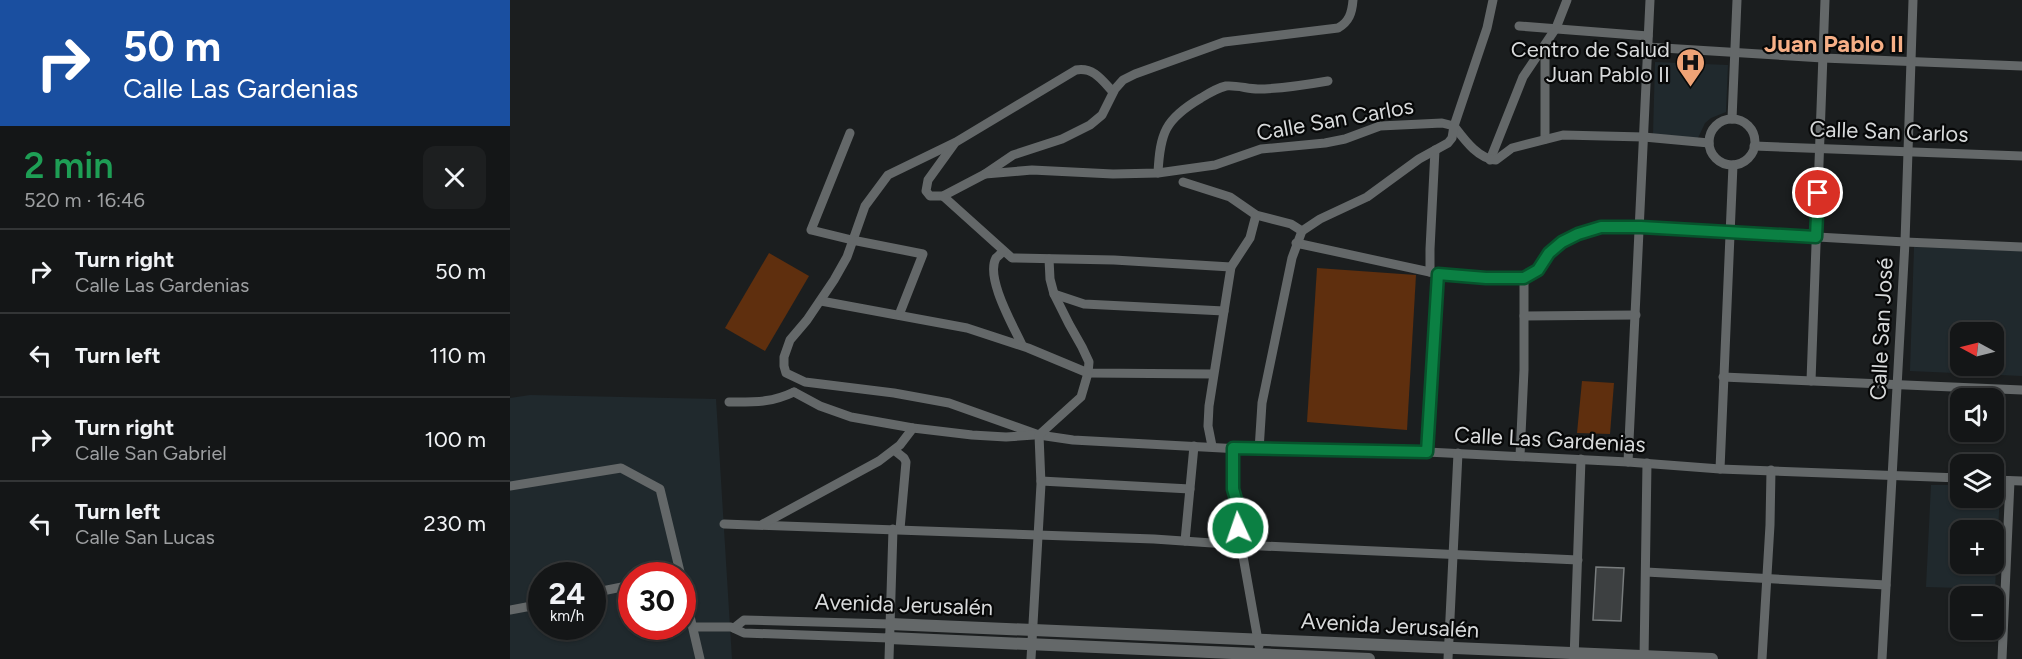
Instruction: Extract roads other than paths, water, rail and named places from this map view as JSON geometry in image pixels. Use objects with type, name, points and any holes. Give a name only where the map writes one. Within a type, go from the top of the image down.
[{"type":"street","points":[[956,142],[928,180],[926,190],[930,196],[943,196],[986,174],[1013,155],[1062,139],[1090,125],[1102,115],[1113,92],[1123,80],[1135,74],[1224,42],[1338,28],[1345,24],[1350,16],[1353,0]]},
{"type":"street","points":[[1259,450],[1262,403],[1292,258],[1302,231],[1320,219],[1367,197],[1419,159],[1448,143],[1452,138],[1487,28],[1493,0]]},
{"type":"street","points":[[1490,159],[1523,77],[1556,28],[1567,0]]},
{"type":"street","points":[[1628,462],[1641,227],[1650,0]]},
{"type":"street","points":[[1732,119],[1737,0]]},
{"type":"street","points":[[1811,381],[1825,0]]},
{"type":"street","name":"Calle San José","points":[[1882,659],[1905,242],[1913,0]]},
{"type":"street","points":[[1519,26],[1648,36]]},
{"type":"street","points":[[1545,46],[1545,139]]},
{"type":"street","points":[[1647,47],[1823,58],[2022,66]]},
{"type":"street","points":[[794,392],[793,378],[786,373],[784,366],[784,357],[790,340],[821,301],[847,257],[865,206],[888,175],[956,142],[1076,70],[1086,68],[1092,71],[1113,92]]},
{"type":"street","points":[[1158,173],[1164,133],[1168,124],[1178,112],[1215,90],[1225,86],[1259,89],[1328,81]]},
{"type":"street","points":[[1732,119],[1746,124],[1752,130],[1754,146],[1747,159],[1733,165],[1724,164],[1716,159],[1709,143],[1710,134],[1715,126],[1732,119]]},
{"type":"street","name":"Calle San Carlos","points":[[986,174],[1032,170],[1113,174],[1158,173],[1215,165],[1261,149],[1345,139],[1380,126],[1442,123],[1454,126]]},
{"type":"street","points":[[1454,126],[1464,140],[1490,159],[1496,160],[1512,148],[1545,139],[1576,135],[1644,137],[1709,143]]},
{"type":"street","points":[[850,133],[811,230],[923,254],[899,315]]},
{"type":"street","name":"Calle San Carlos","points":[[1754,146],[2022,156]]},
{"type":"street","points":[[1427,452],[1434,273],[1435,150]]},
{"type":"street","points":[[1720,468],[1733,165]]},
{"type":"street","points":[[1183,182],[1230,197],[1257,216],[1291,224],[1302,231]]},
{"type":"street","points":[[943,196],[1012,258],[1114,260],[1231,267]]},
{"type":"street","points":[[1212,447],[1208,426],[1213,374],[1231,267],[1250,238],[1257,216]]},
{"type":"street","points":[[1296,243],[1434,273],[1486,278],[1524,278],[1538,270],[1549,253],[1562,242],[1601,227],[1641,227],[2022,247]]},
{"type":"street","points":[[1003,251],[995,260],[994,274],[998,292],[1022,345]]},
{"type":"street","points":[[794,392],[820,406],[851,417],[914,428],[1006,437],[1039,435],[1081,397],[1089,362],[1054,294],[1050,279],[1049,259]]},
{"type":"street","points":[[1520,456],[1524,370],[1524,278]]},
{"type":"street","points":[[1054,294],[1084,304],[1224,312]]},
{"type":"street","points":[[821,301],[967,328],[1022,345],[1088,373],[1213,374]]},
{"type":"street","points":[[1524,316],[1636,315]]},
{"type":"street","points":[[1723,377],[2022,390]]},
{"type":"street","name":"Calle Las Gardenias","points":[[793,378],[805,382],[894,393],[949,403],[1039,435],[1073,440],[1259,450],[1458,453],[1720,468],[1950,478]]},
{"type":"street","points":[[729,402],[778,400],[794,392]]},
{"type":"street","points":[[762,525],[879,461],[900,445],[914,428]]},
{"type":"street","points":[[1031,659],[1041,481],[1039,435]]},
{"type":"street","points":[[1185,541],[1194,446]]},
{"type":"street","points":[[1233,448],[1233,489],[1240,513],[1237,545],[1260,656]]},
{"type":"street","points":[[889,659],[897,529],[906,462],[894,450]]},
{"type":"street","points":[[1448,654],[1458,453]]},
{"type":"street","points":[[1574,657],[1581,459]]},
{"type":"street","points":[[1644,657],[1647,463]]},
{"type":"street","points":[[510,486],[621,468],[660,489],[677,562]]},
{"type":"street","points":[[1762,659],[1771,470]]},
{"type":"street","points":[[2004,480],[2022,481]]},
{"type":"street","points":[[2002,659],[2010,480]]},
{"type":"street","points":[[1041,481],[1190,489]]},
{"type":"street","points":[[724,524],[1185,541],[1578,560]]},
{"type":"street","points":[[1646,572],[1886,585]]},
{"type":"street","points":[[510,610],[528,607]]},
{"type":"street","name":"Avenida Jerusalén","points":[[1369,659],[1196,655],[1032,637],[890,624],[744,620],[734,627],[744,633],[889,638],[1032,637],[1258,640],[1448,654],[1712,659]]},
{"type":"street","points":[[696,627],[734,627]]},
{"type":"street","points":[[696,640],[700,659]]},
{"type":"place","name":"Centro de Salud Juan Pablo II","points":[[1691,88]]},
{"type":"district","name":"Juan Pablo II","points":[[1834,44]]}]
